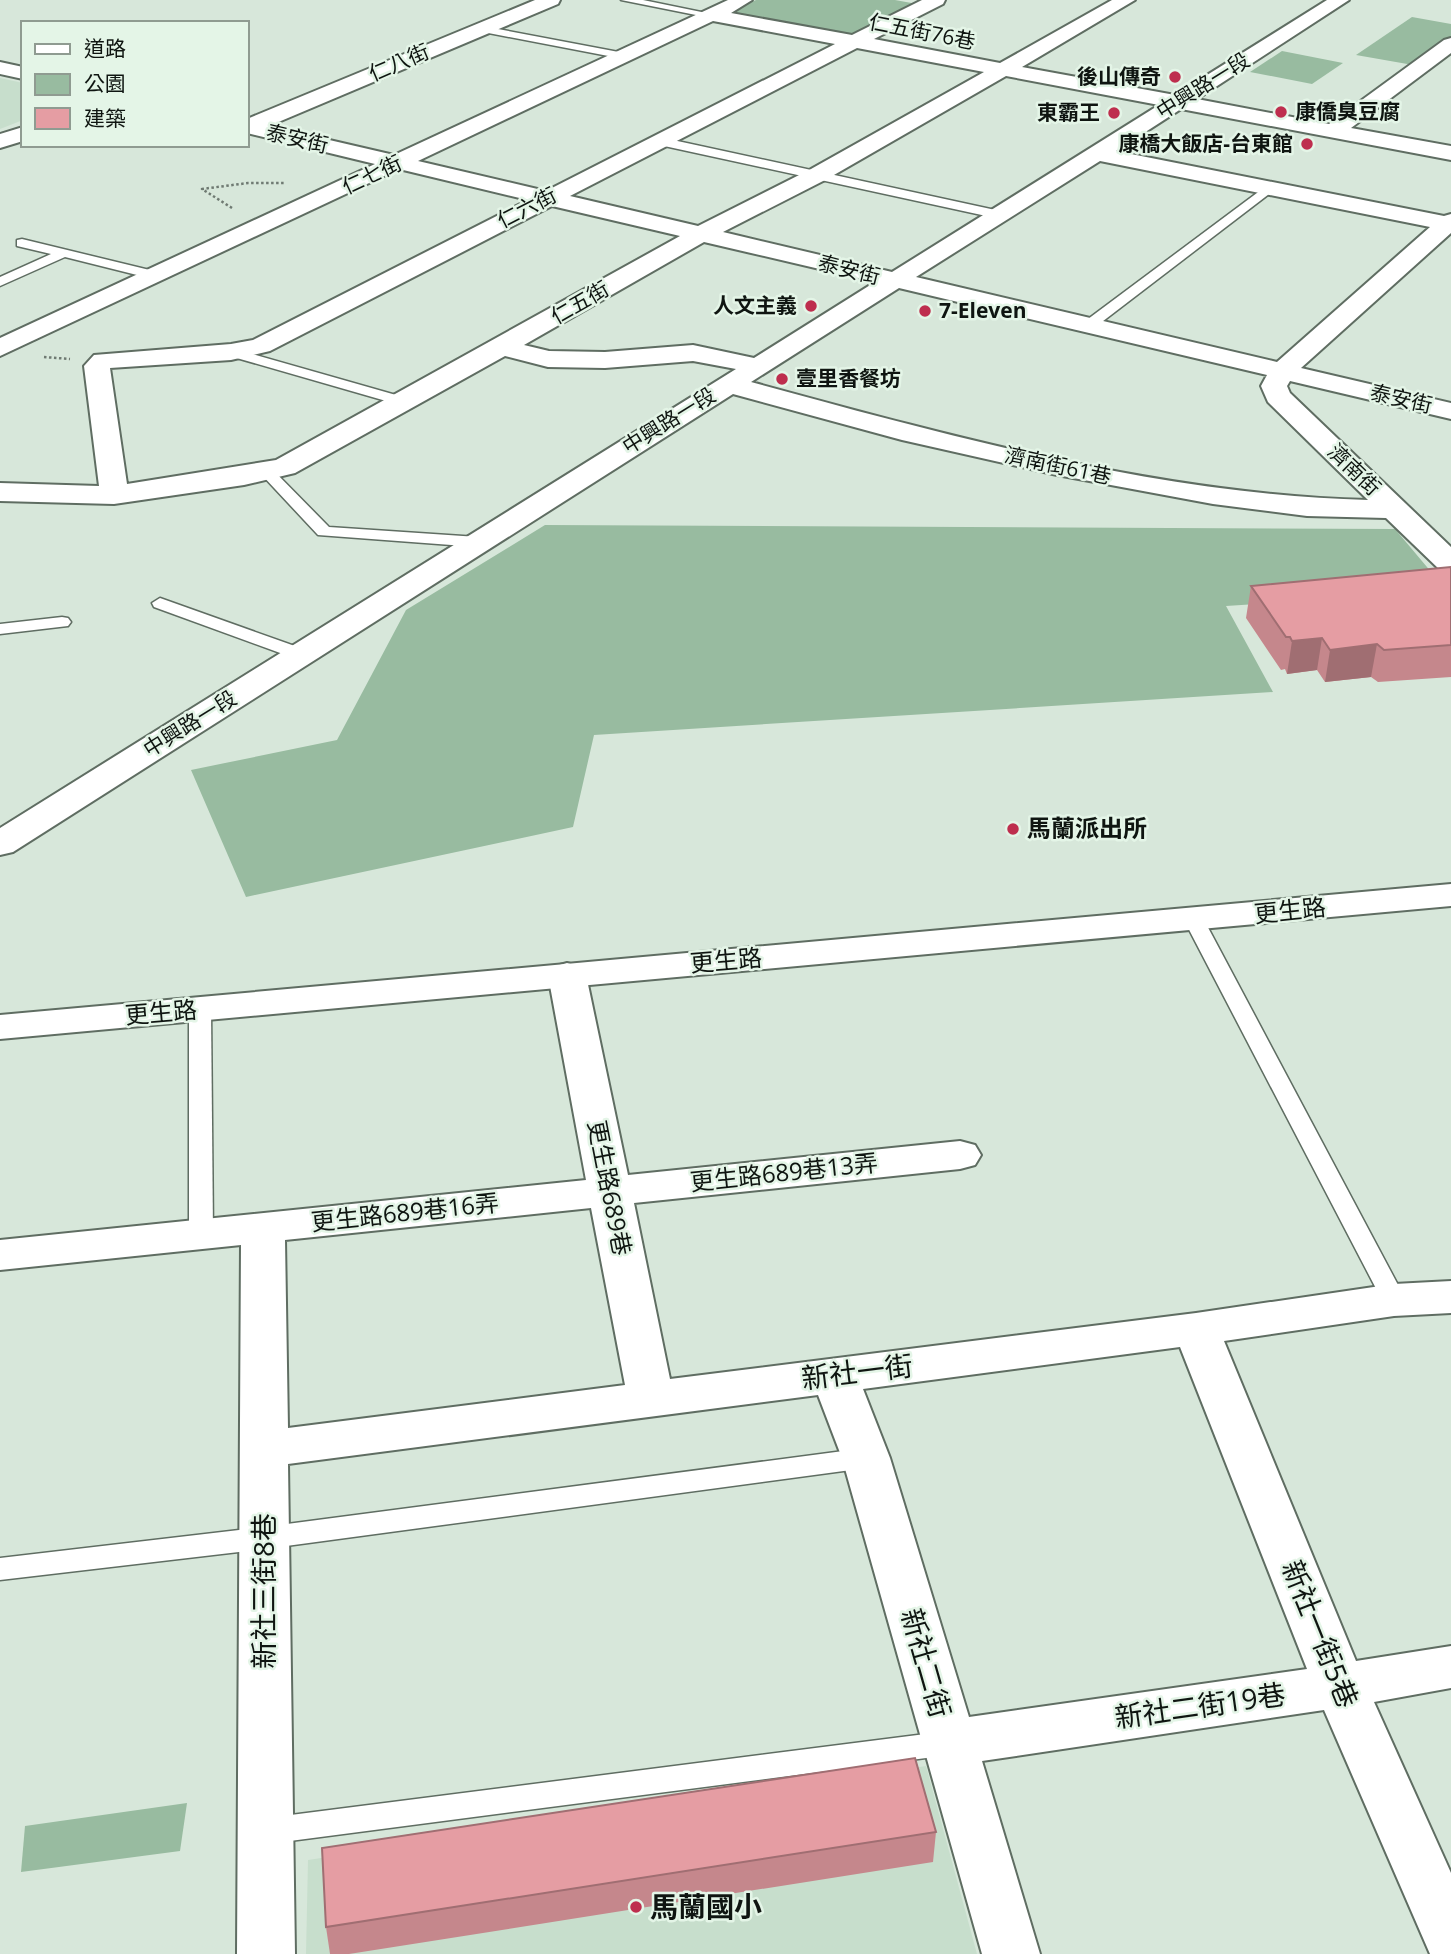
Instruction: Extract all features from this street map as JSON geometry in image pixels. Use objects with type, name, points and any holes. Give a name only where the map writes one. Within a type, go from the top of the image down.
[{"type":"street","name":"仁八街","points":[[248,127],[551,0]]},
{"type":"street","name":"仁七街","points":[[0,348],[743,0]]},
{"type":"street","name":"仁六街","points":[[103,361],[231,352],[261,346],[936,0]]},
{"type":"street","name":"仁五街","points":[[0,492],[114,495],[285,467],[703,233],[819,174],[1126,0]]},
{"type":"street","name":"中興路一段","points":[[0,844],[1340,0]]},
{"type":"street","name":"仁五街76巷","points":[[711,15],[1451,153]]},
{"type":"street","points":[[1333,131],[1451,44]]},
{"type":"street","points":[[0,68],[21,73]]},
{"type":"street","name":"泰安街","points":[[248,127],[1451,411]]},
{"type":"street","points":[[0,142],[21,134]]},
{"type":"street","points":[[1096,153],[1450,223]]},
{"type":"street","points":[[1282,371],[1450,223]]},
{"type":"street","points":[[503,347],[548,359],[604,360],[693,353],[756,366]]},
{"type":"street","points":[[103,361],[97,366],[114,495]]},
{"type":"street","name":"濟南街","points":[[1282,371],[1273,386],[1277,396],[1451,564]]},
{"type":"street","name":"濟南街61巷","points":[[728,384],[912,434],[1070,470],[1213,495],[1294,505],[1394,509]]},
{"type":"street","name":"更生路","points":[[0,1027],[1451,895]]},
{"type":"street","name":"更生路689巷","points":[[567,975],[651,1401]]},
{"type":"street","name":"更生路689巷13弄","points":[[609,1191],[960,1155]]},
{"type":"street","name":"更生路689巷16弄","points":[[0,1255],[609,1191]]},
{"type":"street","name":"新社三街8巷","points":[[263,1227],[266,1954]]},
{"type":"street","name":"新社一街","points":[[264,1449],[651,1401],[834,1374],[1196,1329],[1394,1300],[1451,1297]]},
{"type":"street","name":"新社一街5巷","points":[[1196,1329],[1340,1686],[1451,1937]]},
{"type":"street","name":"新社二街","points":[[834,1374],[866,1458],[1012,1954]]},
{"type":"street","name":"新社二街19巷","points":[[949,1743],[1340,1686],[1451,1667]]},
{"type":"lane","points":[[626,0],[711,15]]},
{"type":"lane","points":[[482,29],[624,56]]},
{"type":"lane","points":[[659,141],[1000,215]]},
{"type":"lane","points":[[1089,326],[1269,188]]},
{"type":"lane","points":[[22,243],[157,276]]},
{"type":"lane","points":[[0,282],[64,253]]},
{"type":"lane","points":[[231,352],[405,402]]},
{"type":"lane","points":[[265,471],[324,532],[478,542]]},
{"type":"lane","points":[[160,603],[300,654]]},
{"type":"lane","points":[[0,628],[62,622]]},
{"type":"lane","points":[[1194,920],[1394,1300]]},
{"type":"lane","points":[[200,1009],[201,1234]]},
{"type":"lane","points":[[0,1569],[264,1538],[866,1458]]},
{"type":"lane","points":[[265,1831],[949,1743]]},
{"type":"path","points":[[38,357],[103,361]]},
{"type":"shaded area","points":[[0,78],[21,83],[21,121],[0,129]]},
{"type":"shaded area","name":"馬蘭國小","points":[[926,1766],[977,1954],[306,1954],[308,1860]]},
{"type":"green space","points":[[756,0],[895,0],[917,4],[854,37],[728,13]]},
{"type":"green space","points":[[1412,17],[1451,24],[1451,38],[1413,65],[1356,55]]},
{"type":"green space","points":[[1282,51],[1343,63],[1312,84],[1250,72]]},
{"type":"green space","points":[[545,525],[1395,529],[1448,592],[1226,606],[1273,692],[594,735],[573,827],[246,897],[191,770],[337,740],[406,610]]},
{"type":"green space","points":[[187,1803],[180,1851],[21,1872],[25,1826]]},
{"type":"building","points":[[1451,567],[1451,645],[1384,650],[1377,644],[1330,650],[1322,638],[1292,641],[1290,637],[1286,637],[1251,586]]},
{"type":"building","points":[[915,1758],[936,1832],[326,1927],[322,1848]]},
{"type":"place","name":"後山傳奇","points":[[1175,77]]},
{"type":"place","name":"康僑臭豆腐","points":[[1281,112]]},
{"type":"place","name":"東霸王","points":[[1114,113]]},
{"type":"place","name":"康橋大飯店-台東館","points":[[1307,144]]},
{"type":"place","name":"人文主義","points":[[811,306]]},
{"type":"place","name":"7-Eleven","points":[[925,311]]},
{"type":"place","name":"壹里香餐坊","points":[[782,379]]},
{"type":"place","name":"馬蘭派出所","points":[[1013,829]]},
{"type":"place","name":"馬蘭國小","points":[[636,1907]]}]
